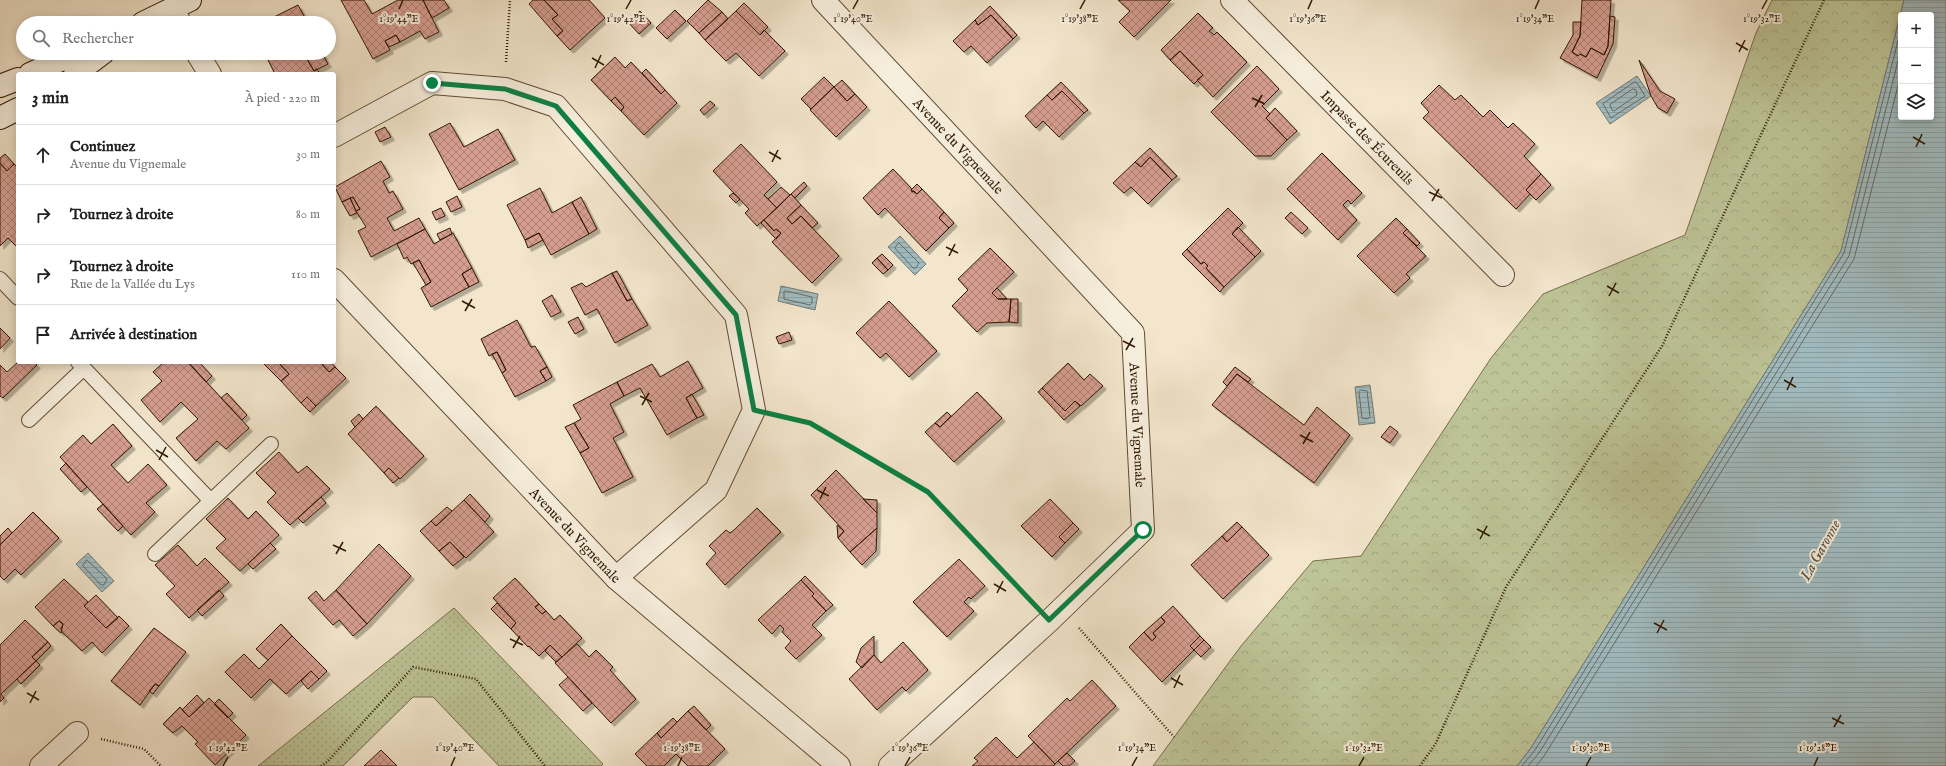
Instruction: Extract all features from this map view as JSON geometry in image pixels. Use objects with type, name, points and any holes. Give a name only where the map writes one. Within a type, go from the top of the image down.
[{"type":"street","name":"Avenue du Vignemale","points":[[823,0],[1133,333],[1143,530],[1055,614],[890,766]]},
{"type":"street","name":"Impasse des Écureuils","points":[[1232,0],[1503,275]]},
{"type":"street","points":[[166,16],[181,11]]},
{"type":"street","points":[[34,72],[61,60]]},
{"type":"street","points":[[78,72],[94,60]]},
{"type":"street","points":[[201,60],[209,72]]},
{"type":"street","points":[[0,86],[16,79]]},
{"type":"street","points":[[336,135],[432,83],[505,89],[556,106],[736,315],[754,410],[716,490],[616,578]]},
{"type":"street","points":[[0,118],[16,109]]},
{"type":"street","name":"Avenue du Vignemale","points":[[336,282],[616,578],[839,766]]},
{"type":"street","points":[[41,766],[77,733]]},
{"type":"lane","points":[[0,279],[16,296]]},
{"type":"lane","points":[[29,420],[81,365],[211,501]]},
{"type":"lane","points":[[154,554],[271,444]]},
{"type":"path","points":[[505,89],[510,0]]},
{"type":"path","points":[[1420,766],[1436,743],[1506,587],[1662,346],[1824,0]]},
{"type":"path","points":[[754,410],[810,423],[928,492],[1055,614],[1174,737]]},
{"type":"path","points":[[321,766],[327,762],[413,668],[476,679],[545,766]]},
{"type":"path","points":[[77,733],[144,748],[161,766]]},
{"type":"green space","points":[[1772,0],[1904,0],[1901,12],[1898,12],[1898,24],[1841,251],[1531,748],[1517,766],[1153,766],[1241,646],[1313,561],[1361,556],[1491,358],[1543,294],[1685,235],[1756,33]]},
{"type":"green space","points":[[454,608],[603,764],[601,766],[499,766],[433,697],[413,697],[343,766],[258,766]]},
{"type":"water","name":"La Garonne","points":[[1904,0],[1946,0],[1946,766],[1517,766],[1531,748],[1841,251],[1898,24],[1898,120],[1934,120],[1934,12],[1901,12]]},
{"type":"water","points":[[1637,76],[1651,96],[1610,124],[1596,103]]},
{"type":"water","points":[[900,236],[926,264],[915,275],[888,247]]},
{"type":"water","points":[[781,286],[818,294],[815,310],[778,301]]},
{"type":"water","points":[[1370,385],[1375,423],[1359,425],[1355,387]]},
{"type":"water","points":[[88,553],[114,581],[102,592],[76,564]]},
{"type":"building","points":[[341,0],[364,0],[372,14],[398,0],[423,0],[439,32],[425,39],[420,31],[400,42],[396,35],[385,41],[390,50],[373,59]]},
{"type":"building","points":[[423,0],[444,0],[449,8],[432,18]]},
{"type":"building","points":[[533,0],[544,0],[558,15],[552,19],[563,31],[557,36],[529,4]]},
{"type":"building","points":[[544,0],[589,0],[605,18],[570,50],[557,36],[563,31],[552,19],[558,15]]},
{"type":"building","points":[[708,0],[722,12],[699,33],[687,21]]},
{"type":"building","points":[[1118,0],[1171,0],[1134,37],[1119,22],[1130,11]]},
{"type":"building","points":[[1582,0],[1611,0],[1608,46],[1604,55],[1591,48],[1586,57],[1580,54],[1578,56],[1572,52],[1580,36]]},
{"type":"building","points":[[744,3],[768,27],[760,35],[736,11]]},
{"type":"building","points":[[298,5],[304,16],[276,16]]},
{"type":"building","points":[[990,6],[1017,35],[1013,39],[991,15],[978,25],[975,20]]},
{"type":"building","points":[[675,10],[686,21],[667,39],[656,28]]},
{"type":"building","points":[[640,11],[651,23],[639,34],[628,22]]},
{"type":"building","points":[[736,11],[760,35],[764,30],[785,51],[759,76],[736,53],[726,61],[705,40]]},
{"type":"building","points":[[722,12],[728,19],[705,40],[699,33]]},
{"type":"building","points":[[1198,13],[1213,28],[1209,31],[1214,35],[1217,32],[1247,62],[1213,97],[1197,80],[1203,75],[1180,51],[1170,60],[1161,50]]},
{"type":"building","points":[[991,15],[1013,39],[987,63],[971,46],[964,52],[953,41],[975,20],[978,25]]},
{"type":"building","points":[[1610,16],[1615,17],[1613,44],[1597,78],[1560,58],[1573,35],[1573,22],[1581,22],[1580,36],[1572,52],[1578,56],[1580,54],[1586,57],[1591,48],[1604,55],[1608,46]]},
{"type":"building","points":[[396,35],[400,42],[389,47],[385,41]]},
{"type":"building","points":[[1180,51],[1203,75],[1194,84],[1170,60]]},
{"type":"building","points":[[615,57],[625,68],[631,62],[661,94],[665,90],[677,103],[644,135],[621,111],[624,107],[615,97],[611,101],[591,80]]},
{"type":"building","points":[[268,60],[308,60],[314,71],[317,69],[319,72],[274,72]]},
{"type":"building","points":[[308,60],[326,60],[328,64],[314,71]]},
{"type":"building","points":[[1639,60],[1660,91],[1675,99],[1667,113],[1658,108],[1651,96]]},
{"type":"building","points":[[1257,66],[1279,89],[1262,106],[1270,114],[1266,118],[1287,140],[1271,156],[1255,156],[1211,112]]},
{"type":"building","points":[[646,69],[665,90],[661,94],[642,73]]},
{"type":"building","points":[[824,77],[834,87],[811,109],[801,99]]},
{"type":"building","points":[[842,80],[855,94],[847,101],[834,87]]},
{"type":"building","points":[[1061,82],[1088,110],[1084,113],[1062,91],[1052,100],[1047,95]]},
{"type":"building","points":[[1439,85],[1455,100],[1461,95],[1483,117],[1490,110],[1508,128],[1513,123],[1535,144],[1524,156],[1541,174],[1526,190],[1530,194],[1516,209],[1423,118],[1429,112],[1421,103]]},
{"type":"building","points":[[834,87],[847,101],[855,94],[867,107],[836,137],[810,110]]},
{"type":"building","points":[[1062,91],[1084,113],[1059,137],[1043,121],[1036,128],[1025,116],[1047,95],[1052,100]]},
{"type":"building","points":[[615,97],[624,107],[621,111],[611,101]]},
{"type":"building","points":[[710,101],[715,105],[704,115],[700,110]]},
{"type":"building","points":[[1275,108],[1297,131],[1287,140],[1266,118]]},
{"type":"building","points":[[450,123],[464,147],[498,129],[515,160],[459,190],[429,134]]},
{"type":"building","points":[[385,127],[391,137],[380,142],[375,132]]},
{"type":"building","points":[[741,144],[777,182],[764,195],[777,208],[757,226],[745,213],[749,209],[713,171]]},
{"type":"building","points":[[1150,148],[1177,176],[1172,180],[1150,157],[1141,167],[1135,162]]},
{"type":"building","points":[[1322,153],[1362,193],[1351,204],[1348,200],[1343,205],[1357,220],[1338,240],[1287,189]]},
{"type":"building","points":[[5,154],[14,164],[7,171],[0,163],[0,158]]},
{"type":"building","points":[[1150,157],[1172,180],[1148,204],[1131,187],[1124,193],[1113,183],[1135,162],[1141,167]]},
{"type":"building","points":[[381,161],[390,177],[383,181],[389,193],[393,191],[403,209],[387,218],[394,231],[419,218],[425,229],[371,257],[358,231],[366,227],[356,211],[360,209],[353,197],[342,202],[336,186]]},
{"type":"building","points":[[0,163],[7,171],[14,164],[16,166],[16,246],[8,238],[0,246]]},
{"type":"building","points":[[893,169],[911,188],[912,192],[914,191],[917,194],[922,189],[944,212],[939,218],[949,228],[926,251],[885,208],[878,215],[863,198]]},
{"type":"building","points":[[1541,174],[1551,185],[1536,200],[1526,190]]},
{"type":"building","points":[[804,182],[807,186],[795,198],[791,194]]},
{"type":"building","points":[[917,184],[922,189],[917,194],[911,190]]},
{"type":"building","points":[[781,187],[790,195],[777,208],[768,199]]},
{"type":"building","points":[[540,188],[552,213],[572,202],[589,234],[551,255],[539,233],[525,240],[507,205]]},
{"type":"building","points":[[733,193],[740,199],[736,203],[729,196]]},
{"type":"building","points":[[791,194],[801,205],[787,218],[792,224],[801,216],[839,256],[812,283],[772,242],[781,233],[776,229],[774,231],[764,220]]},
{"type":"building","points":[[457,196],[462,207],[451,212],[446,202]]},
{"type":"building","points":[[353,197],[360,209],[356,211],[350,198]]},
{"type":"building","points":[[581,197],[597,229],[589,234],[572,202]]},
{"type":"building","points":[[350,198],[357,213],[350,216],[342,202]]},
{"type":"building","points":[[801,205],[818,223],[812,228],[801,216],[792,224],[787,218]]},
{"type":"building","points":[[441,208],[445,216],[436,220],[432,212]]},
{"type":"building","points":[[1228,208],[1243,223],[1232,234],[1255,257],[1224,287],[1206,268],[1208,266],[1204,262],[1201,264],[1187,249]]},
{"type":"building","points":[[944,212],[954,223],[949,228],[939,218]]},
{"type":"building","points":[[1291,212],[1308,228],[1302,234],[1285,218]]},
{"type":"building","points":[[1396,218],[1407,229],[1403,233],[1426,256],[1406,274],[1410,278],[1394,293],[1357,256]]},
{"type":"building","points":[[764,220],[774,231],[776,229],[781,233],[776,239],[761,223]]},
{"type":"building","points":[[1238,227],[1261,251],[1255,257],[1232,234]]},
{"type":"building","points":[[450,228],[452,234],[440,240],[437,234]]},
{"type":"building","points":[[425,229],[434,244],[453,233],[472,268],[462,274],[469,287],[431,307],[421,288],[431,282],[419,260],[411,264],[407,257],[404,259],[397,244]]},
{"type":"building","points":[[1407,229],[1420,243],[1417,246],[1403,233]]},
{"type":"building","points":[[539,233],[543,240],[528,248],[525,240]]},
{"type":"building","points":[[990,248],[1014,272],[992,293],[998,299],[1011,299],[1009,322],[987,323],[977,332],[952,306],[968,290],[958,279]]},
{"type":"building","points":[[1187,249],[1201,264],[1204,262],[1208,266],[1206,268],[1224,287],[1220,292],[1182,254]]},
{"type":"building","points":[[882,254],[893,265],[888,270],[877,258]]},
{"type":"building","points":[[877,258],[888,270],[883,274],[872,263]]},
{"type":"building","points":[[419,260],[431,282],[426,285],[413,263]]},
{"type":"building","points":[[472,268],[479,282],[469,287],[462,274]]},
{"type":"building","points":[[617,271],[632,299],[627,301],[612,273]]},
{"type":"building","points":[[612,273],[627,301],[632,299],[648,325],[615,343],[597,309],[585,315],[571,288],[582,283],[586,287]]},
{"type":"building","points":[[997,288],[1007,299],[998,299],[992,293]]},
{"type":"building","points":[[552,295],[561,312],[551,317],[542,301]]},
{"type":"building","points":[[1011,299],[1018,299],[1018,323],[1009,322]]},
{"type":"building","points":[[889,301],[937,351],[909,377],[886,353],[880,358],[856,333]]},
{"type":"building","points":[[578,317],[584,329],[575,334],[568,322]]},
{"type":"building","points":[[517,320],[531,347],[535,346],[547,367],[540,371],[546,381],[515,397],[502,373],[506,370],[497,352],[489,356],[481,339]]},
{"type":"building","points":[[0,328],[10,338],[0,349]]},
{"type":"building","points":[[789,332],[792,340],[779,344],[776,337]]},
{"type":"building","points":[[497,352],[506,370],[502,373],[492,354]]},
{"type":"building","points":[[688,361],[703,388],[686,398],[697,418],[667,435],[640,388],[624,396],[617,382],[652,364],[660,377]]},
{"type":"building","points":[[1068,363],[1084,380],[1090,374],[1103,386],[1081,406],[1075,401],[1065,411],[1042,388]]},
{"type":"building","points":[[16,364],[37,365],[3,398],[0,396],[0,365],[7,372]]},
{"type":"building","points":[[162,364],[190,364],[249,428],[226,449],[217,441],[196,461],[176,438],[198,419],[181,402],[160,422],[141,400],[162,381],[153,372]]},
{"type":"building","points":[[190,364],[201,364],[212,376],[206,382]]},
{"type":"building","points":[[264,364],[280,364],[289,374],[281,381]]},
{"type":"building","points":[[280,364],[322,364],[329,372],[335,367],[346,378],[316,406],[307,397],[301,403],[281,381],[289,374]]},
{"type":"building","points":[[322,364],[333,364],[335,367],[329,372]]},
{"type":"building","points":[[547,367],[552,377],[546,381],[540,371]]},
{"type":"building","points":[[1235,367],[1251,379],[1248,382],[1237,374],[1227,386],[1223,382]]},
{"type":"building","points":[[1237,374],[1304,425],[1317,407],[1350,435],[1314,483],[1212,405]]},
{"type":"building","points":[[617,382],[624,396],[610,404],[624,432],[613,438],[633,477],[602,493],[580,453],[589,448],[574,423],[581,419],[573,405]]},
{"type":"building","points":[[1042,388],[1065,411],[1075,401],[1080,406],[1064,420],[1038,392]]},
{"type":"building","points":[[977,392],[1002,418],[954,462],[925,432],[935,423],[940,427]]},
{"type":"building","points":[[227,393],[247,415],[242,420],[221,398]]},
{"type":"building","points":[[692,394],[704,415],[697,418],[686,398]]},
{"type":"building","points":[[307,397],[316,406],[310,412],[301,403]]},
{"type":"building","points":[[376,406],[424,456],[400,479],[389,468],[384,473],[348,434]]},
{"type":"building","points":[[947,412],[951,416],[940,427],[935,423]]},
{"type":"building","points":[[359,414],[363,419],[355,427],[351,421]]},
{"type":"building","points":[[574,423],[589,448],[580,453],[565,427]]},
{"type":"building","points":[[113,424],[132,446],[111,465],[128,483],[148,464],[167,485],[146,503],[155,512],[131,535],[60,457],[83,435],[91,444]]},
{"type":"building","points":[[1390,426],[1398,432],[1390,443],[1381,437]]},
{"type":"building","points":[[279,452],[298,473],[307,466],[330,489],[290,525],[267,502],[276,493],[256,473]]},
{"type":"building","points":[[66,463],[87,487],[81,492],[60,469]]},
{"type":"building","points":[[389,468],[399,478],[393,483],[384,473]]},
{"type":"building","points":[[836,470],[877,513],[877,528],[850,552],[838,538],[844,531],[811,495]]},
{"type":"building","points":[[470,494],[490,516],[485,522],[464,500]]},
{"type":"building","points":[[321,497],[326,503],[303,523],[298,518]]},
{"type":"building","points":[[228,498],[248,519],[256,511],[279,535],[240,571],[216,548],[226,539],[206,519]]},
{"type":"building","points":[[863,499],[877,500],[877,513]]},
{"type":"building","points":[[1050,499],[1073,523],[1059,537],[1065,543],[1052,557],[1021,526]]},
{"type":"building","points":[[464,500],[494,532],[466,558],[450,542],[439,551],[420,531],[431,521],[436,526]]},
{"type":"building","points":[[103,504],[123,526],[118,531],[97,509]]},
{"type":"building","points":[[447,507],[452,511],[436,526],[431,521]]},
{"type":"building","points":[[757,508],[781,532],[725,585],[706,564],[716,553],[709,546],[726,530],[730,533],[734,530]]},
{"type":"building","points":[[33,512],[59,538],[21,575],[15,569],[4,580],[0,576],[0,545]]},
{"type":"building","points":[[1237,522],[1242,527],[1227,542],[1222,536]]},
{"type":"building","points":[[1073,523],[1079,529],[1065,543],[1059,537]]},
{"type":"building","points":[[837,525],[844,531],[838,538]]},
{"type":"building","points":[[1242,527],[1269,555],[1223,599],[1191,565],[1222,536],[1227,542]]},
{"type":"building","points":[[8,528],[12,533],[0,545],[0,536]]},
{"type":"building","points":[[877,528],[876,551],[862,565],[850,552]]},
{"type":"building","points":[[450,542],[464,557],[453,566],[439,551]]},
{"type":"building","points":[[270,543],[276,549],[253,569],[248,564]]},
{"type":"building","points":[[379,544],[411,576],[367,624],[336,590]]},
{"type":"building","points":[[178,545],[197,566],[205,558],[229,582],[189,618],[166,594],[175,586],[155,565]]},
{"type":"building","points":[[959,559],[985,586],[971,599],[969,597],[964,602],[974,611],[947,637],[913,602]]},
{"type":"building","points":[[805,576],[833,605],[826,611],[812,596],[814,594],[801,580]]},
{"type":"building","points":[[515,578],[539,604],[535,607],[542,614],[546,611],[554,620],[560,615],[582,638],[562,657],[550,645],[539,656],[511,629],[516,623],[493,598]]},
{"type":"building","points":[[64,579],[88,602],[84,606],[106,628],[119,616],[129,626],[102,653],[92,642],[82,651],[62,632],[61,629],[63,624],[59,621],[53,626],[35,607]]},
{"type":"building","points":[[801,580],[814,594],[812,596],[826,611],[812,625],[822,635],[796,659],[785,648],[791,641],[782,632],[784,629],[780,625],[772,634],[758,620]]},
{"type":"building","points":[[219,590],[224,596],[202,616],[197,610]]},
{"type":"building","points":[[336,590],[367,624],[353,636],[339,620],[333,625],[308,598],[316,591],[324,601]]},
{"type":"building","points":[[96,595],[118,618],[106,628],[84,606]]},
{"type":"building","points":[[497,603],[516,623],[511,629],[491,609]]},
{"type":"building","points":[[539,604],[546,611],[542,614],[535,607]]},
{"type":"building","points":[[1173,606],[1200,636],[1190,646],[1194,650],[1162,682],[1129,647],[1144,632],[1152,641],[1156,637],[1153,633],[1165,622],[1161,617]]},
{"type":"building","points":[[1161,617],[1165,622],[1153,633],[1156,637],[1152,641],[1144,632]]},
{"type":"building","points":[[25,620],[48,642],[32,657],[36,661],[1,694],[4,698],[0,702],[0,645]]},
{"type":"building","points":[[59,621],[63,624],[61,633],[53,626]]},
{"type":"building","points":[[281,624],[292,636],[268,660],[256,649]]},
{"type":"building","points":[[154,628],[186,652],[159,686],[155,684],[140,705],[111,681]]},
{"type":"building","points":[[292,636],[327,671],[319,679],[311,671],[286,694],[270,679],[251,698],[225,672],[244,654],[259,669]]},
{"type":"building","points":[[874,636],[874,655],[862,668],[856,662],[861,648]]},
{"type":"building","points":[[1200,636],[1204,640],[1194,650],[1190,646]]},
{"type":"building","points":[[1204,640],[1211,647],[1201,657],[1194,650]]},
{"type":"building","points":[[48,642],[51,646],[36,661],[32,657]]},
{"type":"building","points":[[903,642],[928,670],[906,691],[902,687],[877,710],[849,679],[874,655],[881,663]]},
{"type":"building","points":[[577,644],[589,657],[596,650],[613,667],[610,670],[636,699],[611,723],[555,663]]},
{"type":"building","points":[[550,645],[562,657],[556,662],[545,651]]},
{"type":"building","points":[[36,661],[40,665],[21,684],[17,679]]},
{"type":"building","points":[[311,671],[319,679],[308,689],[301,681]]},
{"type":"building","points":[[568,677],[592,703],[583,711],[559,685]]},
{"type":"building","points":[[1092,680],[1116,706],[1055,764],[1028,736],[1067,698],[1070,701]]},
{"type":"building","points":[[155,684],[159,686],[153,694],[149,691]]},
{"type":"building","points":[[197,695],[204,703],[189,717],[182,710]]},
{"type":"building","points":[[209,698],[246,735],[215,765],[195,744],[198,742],[182,726],[173,733],[163,724],[180,707],[189,717]]},
{"type":"building","points":[[219,699],[233,713],[228,718],[214,704]]},
{"type":"building","points":[[694,706],[711,725],[706,730],[688,711]]},
{"type":"building","points":[[688,711],[725,749],[708,766],[688,766],[676,754],[664,766],[647,766],[635,754],[657,733],[661,738]]},
{"type":"building","points":[[673,718],[677,722],[661,738],[657,733]]},
{"type":"building","points":[[996,737],[1017,758],[1034,742],[1055,764],[1054,766],[972,766],[978,761],[974,758]]},
{"type":"building","points":[[381,750],[397,766],[364,766]]},
{"type":"building","points":[[1067,753],[1075,761],[1069,766],[1063,766],[1058,761]]},
{"type":"route","points":[[432,83],[505,89],[556,106],[736,315],[754,410],[810,423],[928,492],[1049,620],[1143,530]]}]
